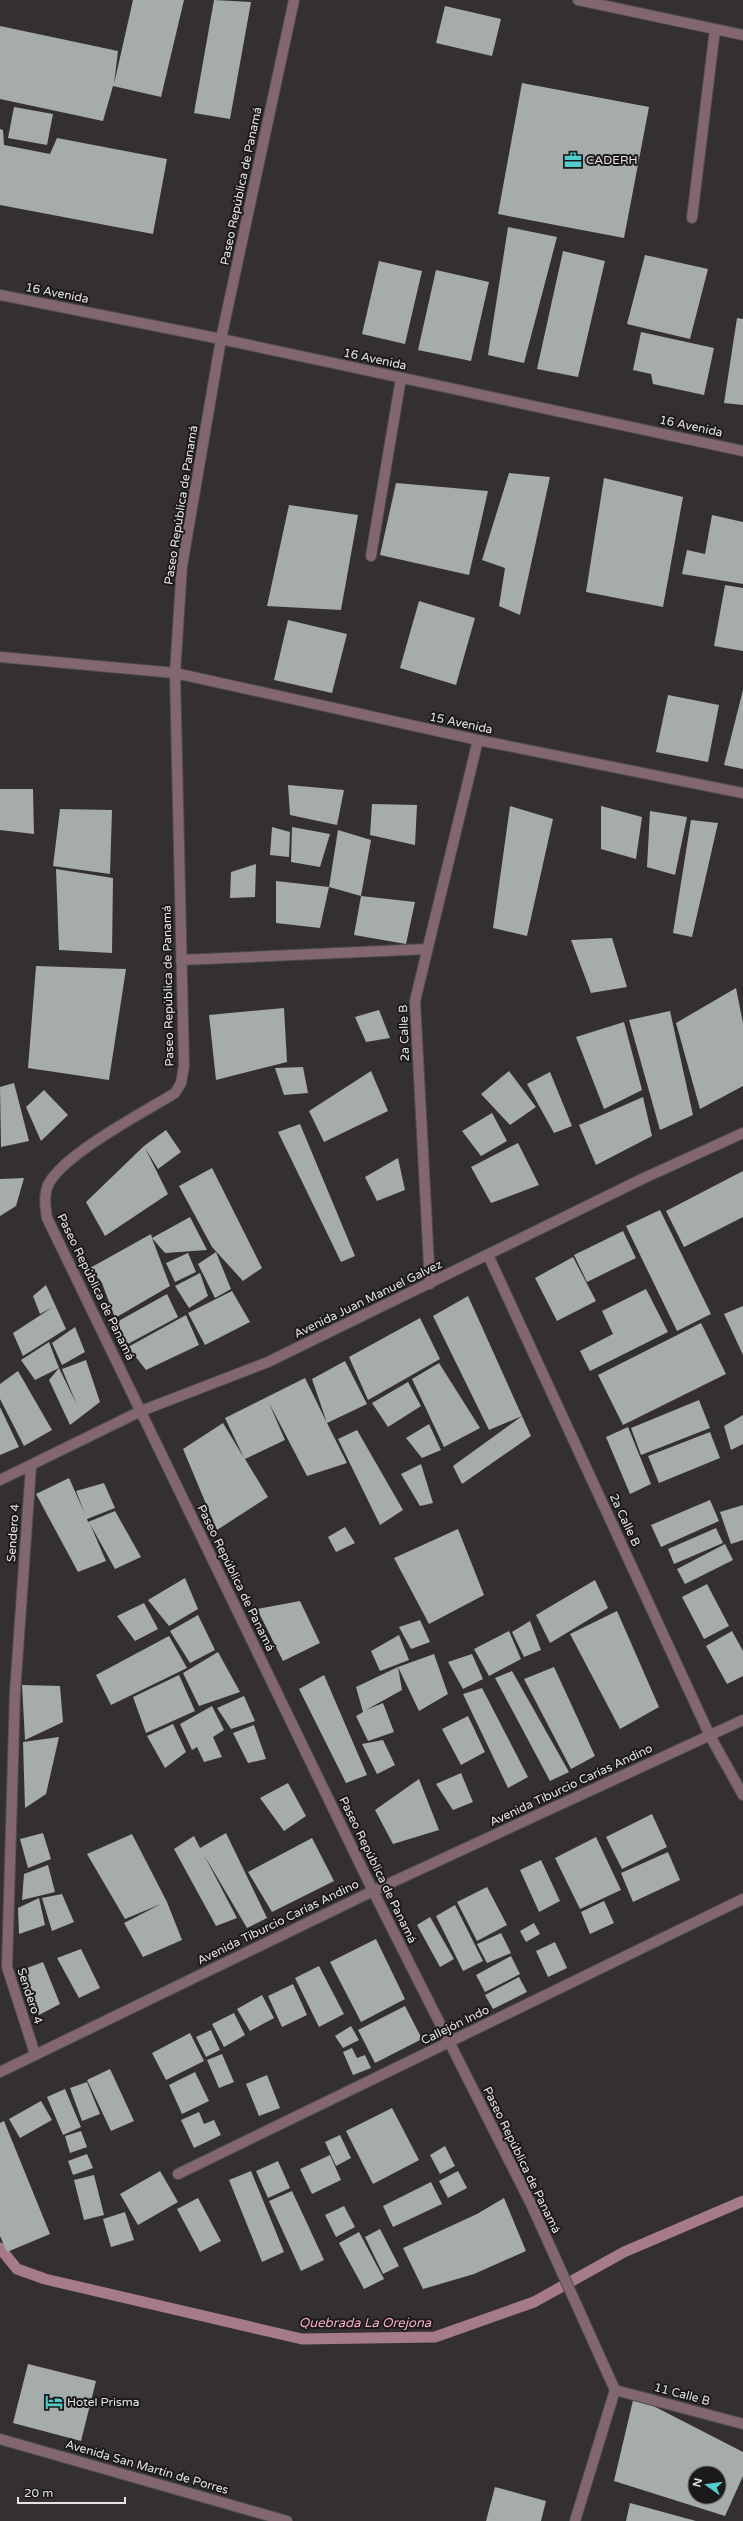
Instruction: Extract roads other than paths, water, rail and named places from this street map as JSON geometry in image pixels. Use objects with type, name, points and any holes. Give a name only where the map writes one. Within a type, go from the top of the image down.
[{"type":"street","name":"Paseo República de Panamá","points":[[294,0],[221,339],[182,566],[175,673],[184,1066],[181,1083],[175,1092],[70,1159],[50,1180],[45,1197],[47,1218],[372,1891],[531,2204],[615,2390]]},
{"type":"street","points":[[578,0],[743,35]]},
{"type":"street","points":[[692,218],[715,29]]},
{"type":"street","name":"16 Avenida","points":[[0,295],[221,339],[743,451]]},
{"type":"street","points":[[371,556],[401,378]]},
{"type":"street","name":"15 Avenida","points":[[0,657],[175,673],[478,740],[743,793]]},
{"type":"street","name":"2a Calle B","points":[[430,1284],[415,1001],[478,740]]},
{"type":"street","points":[[181,960],[427,949]]},
{"type":"street","name":"Avenida Juan Manuel Galvez","points":[[0,1480],[141,1411],[268,1362],[642,1179],[743,1133]]},
{"type":"street","name":"2a Calle B","points":[[488,1255],[710,1736],[743,1795]]},
{"type":"street","name":"Sendero 4","points":[[31,1466],[15,1692],[4,1964],[35,2054]]},
{"type":"street","name":"Avenida Tiburcio Carías Andino","points":[[0,2072],[372,1891],[743,1720]]},
{"type":"street","name":"Callejón Indo","points":[[178,2174],[743,1899]]},
{"type":"street","points":[[575,2521],[615,2390]]},
{"type":"street","name":"11 Calle B","points":[[615,2390],[743,2424]]},
{"type":"street","name":"Avenida San Martín de Porres","points":[[0,2439],[287,2521]]},
{"type":"waterway","name":"Quebrada La Orejona","points":[[0,2248],[17,2269],[45,2279],[302,2339],[435,2337],[534,2302],[624,2252],[743,2201]]},
{"type":"place","name":"CADERH","points":[[573,160]]},
{"type":"place","name":"Hotel Prisma","points":[[54,2402]]}]
